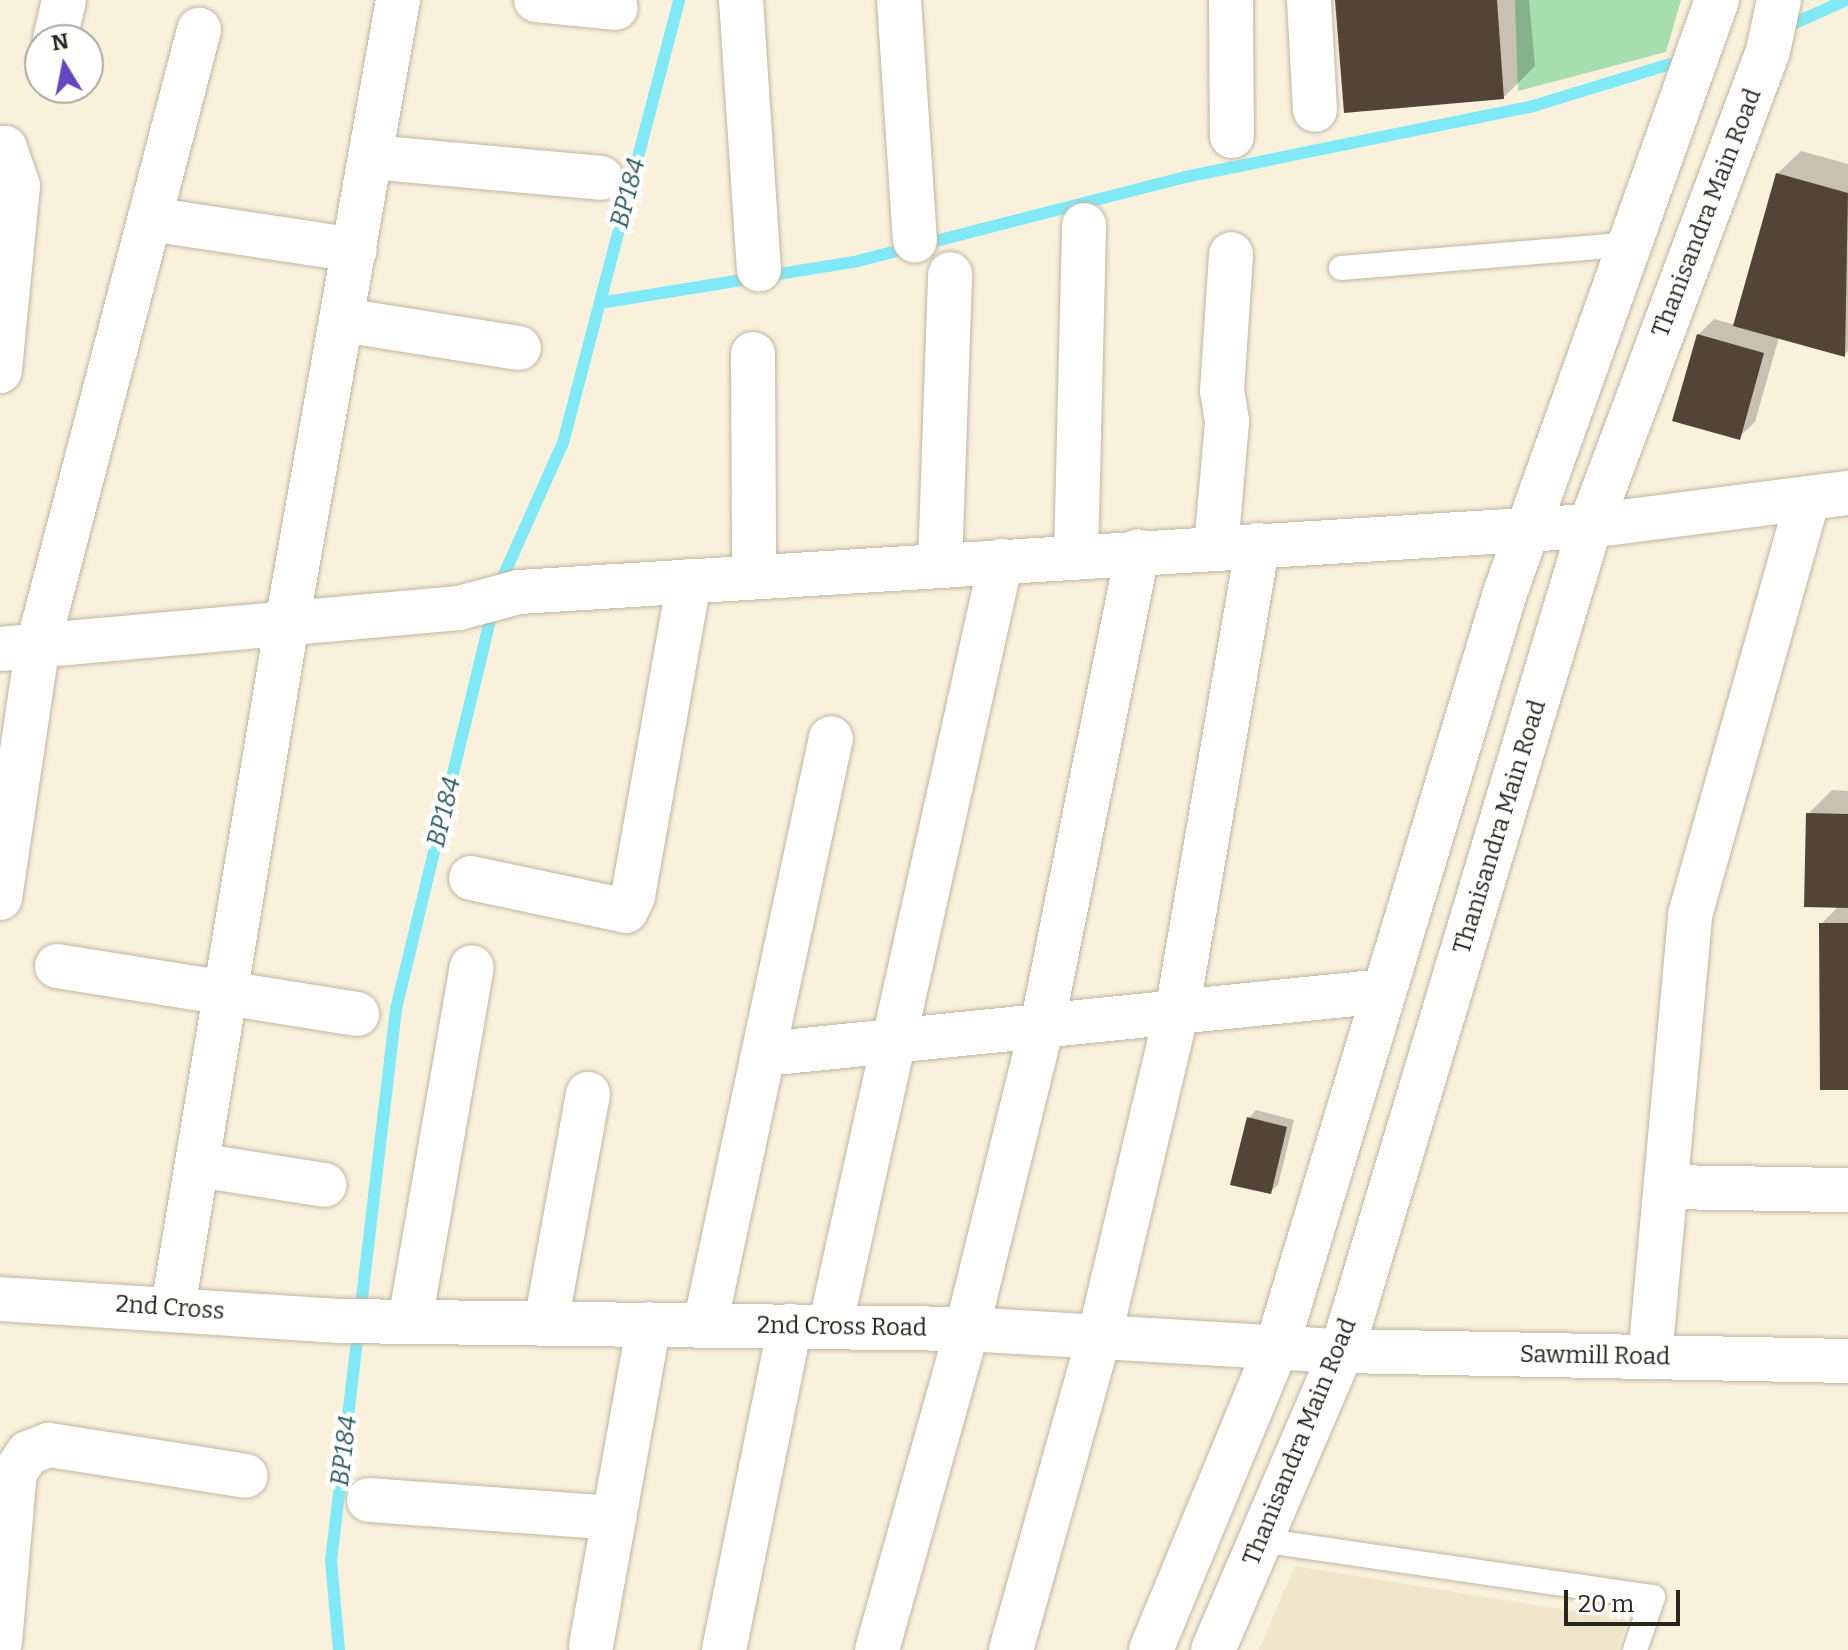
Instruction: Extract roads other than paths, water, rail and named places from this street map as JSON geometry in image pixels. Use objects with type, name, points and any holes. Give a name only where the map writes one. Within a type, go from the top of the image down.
[{"type":"street","points":[[59,24],[64,0]]},
{"type":"street","points":[[173,1307],[287,623],[398,0]]},
{"type":"street","points":[[536,0],[616,8]]},
{"type":"street","points":[[741,0],[759,269]]},
{"type":"street","points":[[899,0],[915,240]]},
{"type":"street","points":[[1231,0],[1232,136]]},
{"type":"street","points":[[1309,0],[1315,110]]},
{"type":"street","points":[[1151,1650],[1278,1343],[1529,528],[1634,244],[1717,0]]},
{"type":"street","name":"Thanisandra Main Road","points":[[1213,1650],[1342,1351],[1590,526],[1768,51],[1779,0]]},
{"type":"street","points":[[0,898],[19,647],[150,219],[199,30]]},
{"type":"street","points":[[0,148],[5,148],[18,186],[2,345]]},
{"type":"street","points":[[371,157],[601,178]]},
{"type":"street","points":[[150,219],[355,250]]},
{"type":"street","points":[[1076,557],[1084,225]]},
{"type":"street","points":[[1011,1650],[1100,1334],[1177,1012],[1237,546],[1222,391],[1231,254]]},
{"type":"street","points":[[940,565],[950,274]]},
{"type":"street","points":[[342,320],[519,348]]},
{"type":"street","points":[[753,354],[754,577]]},
{"type":"street","points":[[19,647],[459,608],[519,592],[1590,526],[1828,495],[1690,915],[1668,1187],[1650,1357]]},
{"type":"street","points":[[877,1650],[967,1329],[1042,1026],[1138,552]]},
{"type":"street","points":[[724,1650],[810,1327],[897,1040],[1001,561]]},
{"type":"street","points":[[471,878],[626,911],[633,896],[689,581]]},
{"type":"street","points":[[705,1325],[831,738]]},
{"type":"street","points":[[57,966],[226,996],[357,1014]]},
{"type":"street","points":[[376,1321],[472,967]]},
{"type":"street","points":[[765,1054],[1384,991]]},
{"type":"street","points":[[546,1323],[588,1094]]},
{"type":"street","points":[[197,1165],[324,1185]]},
{"type":"street","points":[[1668,1187],[1848,1190]]},
{"type":"street","name":"2nd Cross","points":[[0,1299],[376,1321]]},
{"type":"street","name":"2nd Cross Road","points":[[376,1321],[967,1329],[1278,1343],[1342,1351]]},
{"type":"street","points":[[591,1646],[649,1324]]},
{"type":"street","name":"Sawmill Road","points":[[1342,1351],[1848,1361]]},
{"type":"street","points":[[0,1632],[6,1494],[15,1472],[28,1453],[49,1445],[246,1476]]},
{"type":"street","points":[[369,1500],[614,1518]]},
{"type":"lane","points":[[1341,268],[1634,244]]},
{"type":"lane","points":[[1261,1540],[1653,1597],[1635,1650]]},
{"type":"waterway","name":"BP184","points":[[498,588],[563,443],[679,0]]},
{"type":"waterway","points":[[1795,23],[1846,0]]},
{"type":"waterway","points":[[600,303],[854,262],[1185,177],[1530,107],[1674,63]]},
{"type":"waterway","name":"BP184","points":[[339,1650],[331,1561],[396,1009],[493,609]]}]
